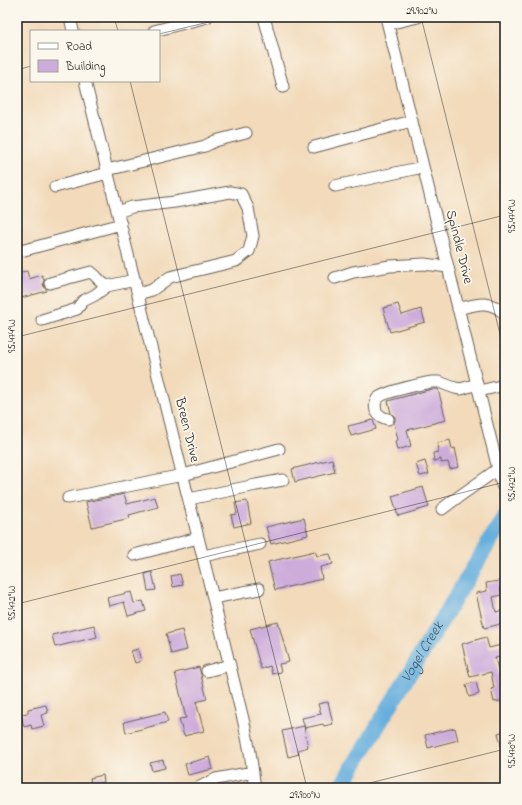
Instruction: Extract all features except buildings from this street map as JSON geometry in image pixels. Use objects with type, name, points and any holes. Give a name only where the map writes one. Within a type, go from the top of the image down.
[{"type":"street","points":[[70,17],[73,30]]},
{"type":"street","points":[[158,30],[208,17]]},
{"type":"street","points":[[264,17],[282,87]]},
{"type":"street","points":[[387,20],[418,17]]},
{"type":"street","name":"Spindle Drive","points":[[387,20],[502,485]]},
{"type":"street","name":"Breen Drive","points":[[86,82],[244,723],[255,788]]},
{"type":"street","points":[[314,147],[412,121]]},
{"type":"street","points":[[55,187],[108,171],[205,146],[215,141],[246,133]]},
{"type":"street","points":[[335,186],[423,167]]},
{"type":"street","points":[[118,212],[132,207],[174,202],[230,192],[241,194],[248,208],[253,236],[249,251],[236,261],[170,277],[152,290],[138,294]]},
{"type":"street","points":[[17,252],[121,224]]},
{"type":"street","points":[[335,278],[353,272],[390,266],[424,264],[448,267]]},
{"type":"street","points":[[50,282],[91,272],[100,282],[107,286]]},
{"type":"street","points":[[42,320],[77,309],[83,300],[95,295],[107,286],[135,280]]},
{"type":"street","points":[[458,309],[479,304],[490,305],[505,314]]},
{"type":"street","points":[[388,419],[383,418],[377,412],[375,404],[377,396],[431,382],[439,382],[460,389],[505,384]]},
{"type":"street","points":[[68,498],[183,475],[279,449]]},
{"type":"street","points":[[442,509],[498,469]]},
{"type":"street","points":[[189,499],[284,480]]},
{"type":"street","points":[[134,554],[198,538]]},
{"type":"street","points":[[203,556],[260,544]]},
{"type":"street","points":[[213,598],[259,589]]},
{"type":"street","points":[[207,671],[230,665]]},
{"type":"street","points":[[198,788],[216,779],[253,772]]},
{"type":"waterway","name":"Vogel Creek","points":[[340,788],[505,516]]}]
